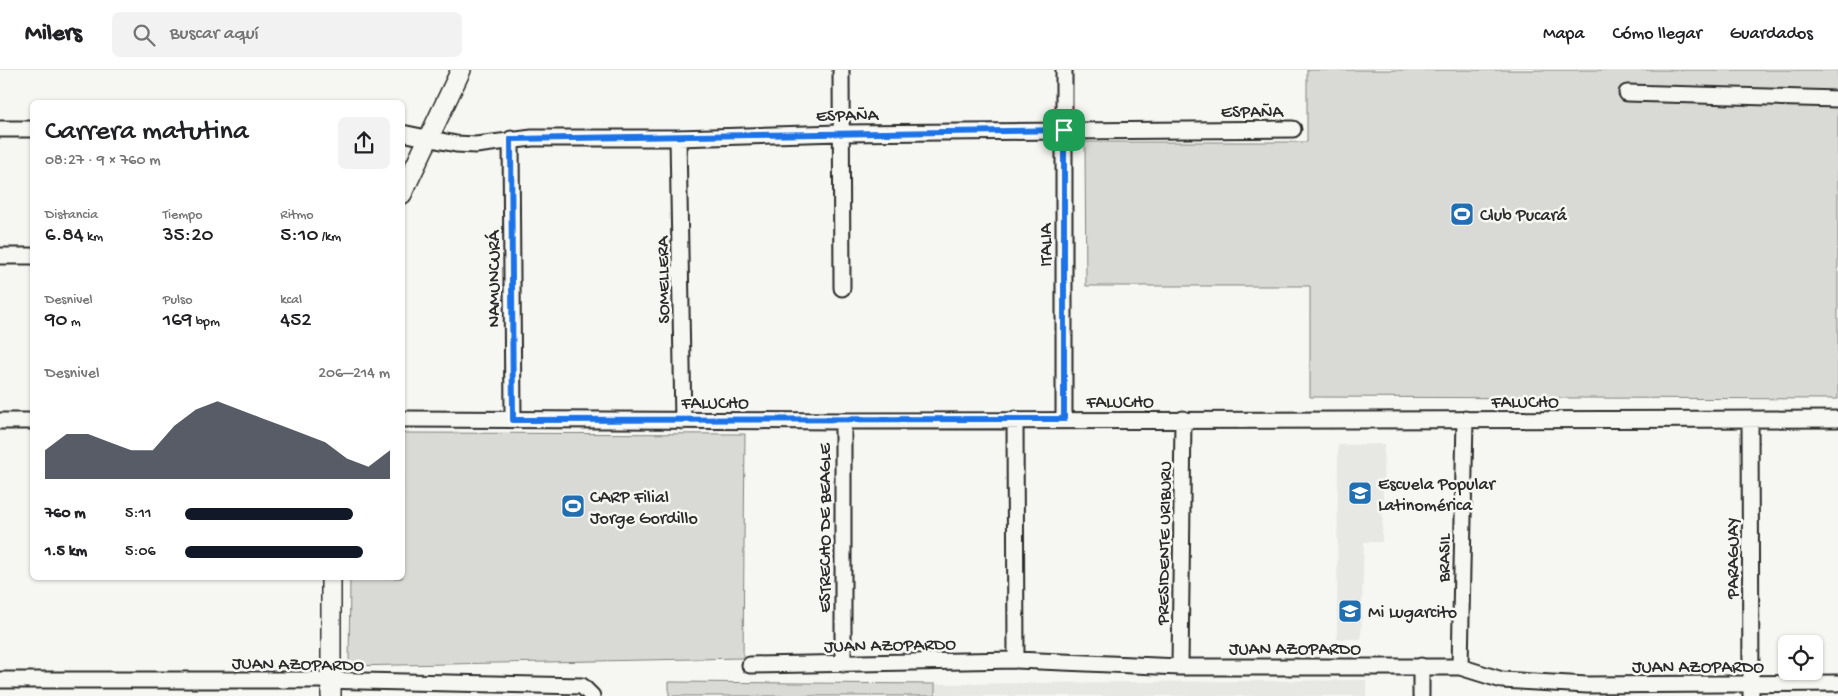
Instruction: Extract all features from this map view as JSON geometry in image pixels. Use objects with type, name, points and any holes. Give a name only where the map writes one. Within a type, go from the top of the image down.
[{"type":"street","points":[[405,188],[462,70]]},
{"type":"street","points":[[841,70],[842,288]]},
{"type":"street","name":"ITALIA","points":[[1064,70],[1064,419]]},
{"type":"street","points":[[1627,93],[1838,99]]},
{"type":"street","points":[[0,129],[30,129]]},
{"type":"street","name":"ESPAÑA","points":[[405,134],[450,143],[476,145],[511,139],[678,138],[840,132],[1293,129]]},
{"type":"street","name":"SOMELLERA","points":[[678,138],[683,421]]},
{"type":"street","name":"NAMUNCURÁ","points":[[511,139],[513,420]]},
{"type":"street","points":[[0,256],[30,256]]},
{"type":"street","name":"FALUCHO","points":[[405,419],[843,421],[1015,419],[1838,419]]},
{"type":"street","points":[[1015,419],[1016,660]]},
{"type":"street","name":"PRESIDENTE URIBURU","points":[[1180,667],[1183,419]]},
{"type":"street","name":"BRASIL","points":[[1460,667],[1465,419]]},
{"type":"street","name":"PARAGUAY","points":[[1750,420],[1751,690]]},
{"type":"street","points":[[0,421],[30,421]]},
{"type":"street","name":"ESTRECHO DE BEAGLE","points":[[843,421],[843,664]]},
{"type":"street","points":[[331,580],[331,689]]},
{"type":"street","name":"JUAN AZOPARDO","points":[[750,665],[1016,660],[1180,667],[1421,666],[1460,667],[1502,680],[1587,690],[1751,690],[1838,684]]},
{"type":"street","points":[[1421,666],[1421,696]]},
{"type":"street","name":"JUAN AZOPARDO","points":[[0,680],[331,689],[582,686],[592,696]]},
{"type":"shaded area","name":"Club Pucará","points":[[1307,70],[1838,70],[1838,399],[1310,397],[1310,286],[1086,286],[1085,142],[1307,142]]},
{"type":"shaded area","name":"CARP Filial Jorge Gordillo","points":[[405,433],[745,434],[743,658],[349,666],[350,580],[405,580]]},
{"type":"shaded area","name":"Escuela Popular Latinomérica","points":[[1384,444],[1382,542],[1364,542],[1361,639],[1337,639],[1338,445]]},
{"type":"shaded area","points":[[1366,680],[1366,696],[935,696],[935,684]]},
{"type":"shaded area","points":[[669,682],[935,684],[935,696],[669,696]]},
{"type":"place","name":"Club Pucará","points":[[1462,214]]},
{"type":"place","name":"Escuela Popular Latinomérica","points":[[1360,493]]},
{"type":"place","name":"CARP Filial Jorge Gordillo","points":[[573,506]]},
{"type":"place","name":"Mi Lugarcito","points":[[1350,611]]},
{"type":"route","points":[[1064,130],[1064,419],[843,421],[513,420],[511,139],[678,138],[840,132],[1064,130]]}]
